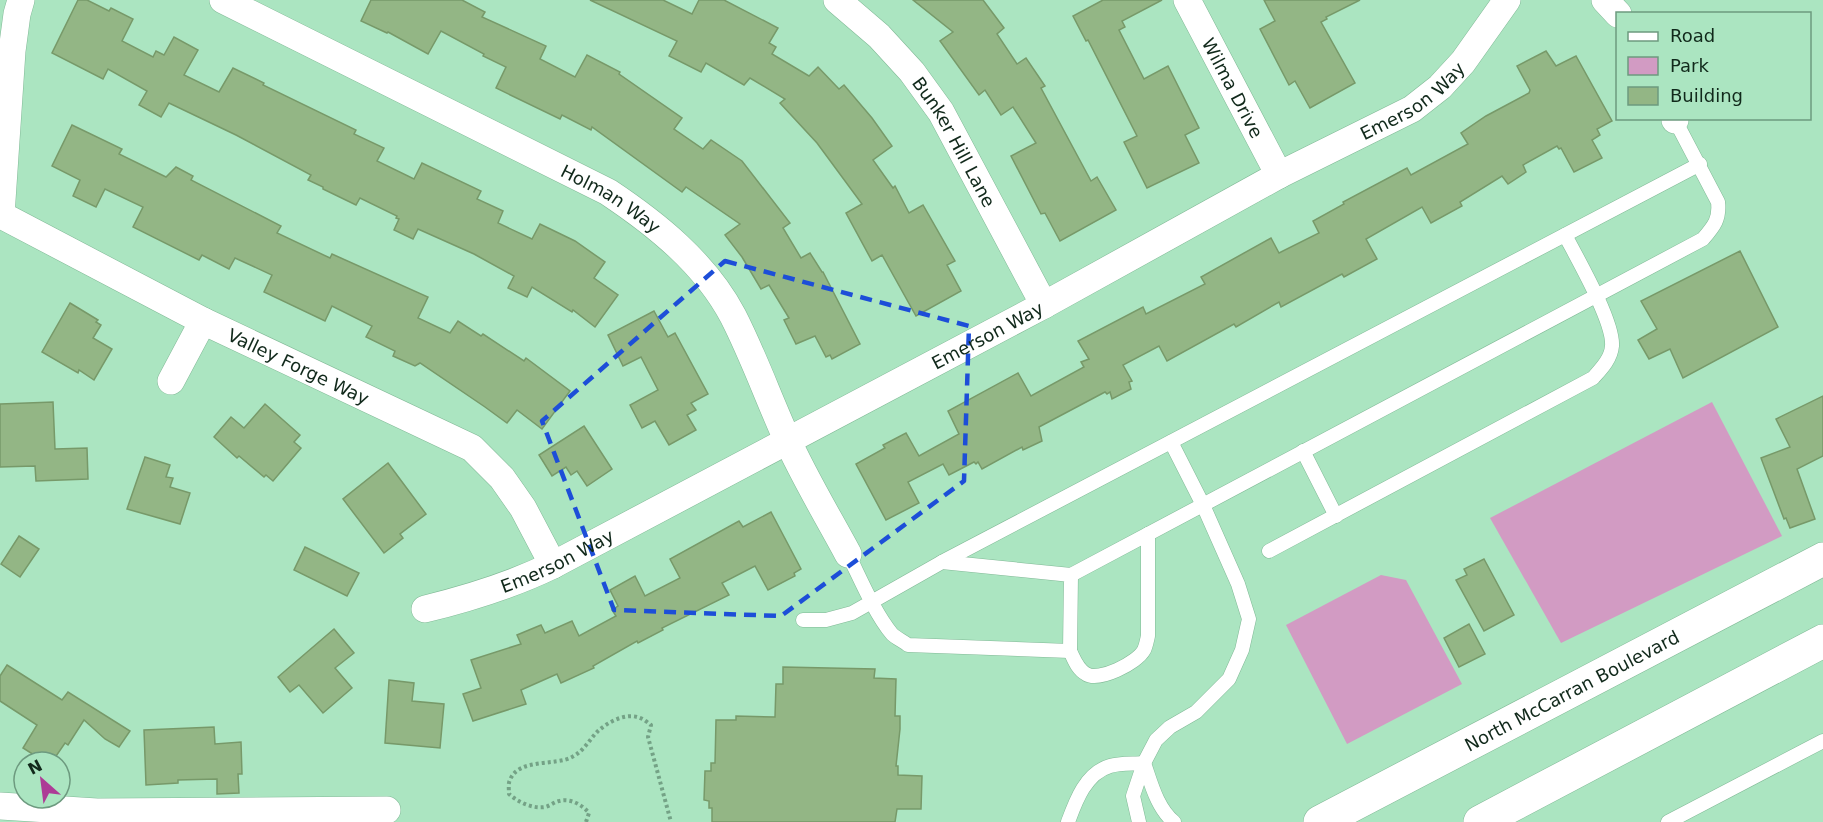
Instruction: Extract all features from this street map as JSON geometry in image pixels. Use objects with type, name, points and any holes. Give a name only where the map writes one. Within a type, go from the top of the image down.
[{"type":"main road","name":"North McCarran Boulevard","points":[[1320,822],[1823,559]]},
{"type":"main road","points":[[1480,822],[1823,641]]},
{"type":"street","points":[[1,215],[12,51],[21,0]]},
{"type":"street","name":"Holman Way","points":[[223,0],[608,192],[643,216],[677,245],[706,277],[732,315],[788,440],[848,554]]},
{"type":"street","name":"Bunker Hill Lane","points":[[837,0],[879,36],[912,72],[941,112],[1044,305]]},
{"type":"street","name":"Wilma Drive","points":[[1186,0],[1279,175]]},
{"type":"street","name":"Emerson Way","points":[[425,609],[472,598],[521,581],[554,565],[1044,305],[1279,175],[1412,109],[1440,87],[1463,62],[1507,0]]},
{"type":"street","points":[[1605,0],[1616,12]]},
{"type":"street","name":"Valley Forge Way","points":[[1,215],[203,321],[472,448],[502,478],[518,501],[554,565]]},
{"type":"street","points":[[171,381],[203,321]]},
{"type":"street","points":[[0,806],[63,816],[97,812],[387,810]]},
{"type":"lane","points":[[942,562],[1071,575],[1703,238],[1715,225],[1719,215],[1718,202],[1676,120]]},
{"type":"lane","points":[[802,620],[826,620],[852,612],[942,562],[1700,164]]},
{"type":"lane","points":[[1269,551],[1593,378],[1607,362],[1612,346],[1609,330],[1597,296],[1565,235]]},
{"type":"lane","points":[[1139,822],[1133,796],[1144,763],[1156,740],[1170,727],[1196,712],[1229,679],[1242,650],[1249,619],[1238,584],[1203,505],[1171,442]]},
{"type":"lane","points":[[1303,452],[1336,516]]},
{"type":"lane","points":[[1071,575],[1070,651],[1078,667],[1086,675],[1099,677],[1135,659],[1144,650],[1148,636],[1148,534]]},
{"type":"lane","points":[[848,554],[893,635],[908,645],[1070,651]]},
{"type":"lane","points":[[1668,822],[1823,741]]},
{"type":"lane","points":[[1068,822],[1085,785],[1096,772],[1111,766],[1144,763]]},
{"type":"lane","points":[[1144,763],[1154,792],[1167,816],[1174,822]]},
{"type":"path","points":[[586,822],[589,813],[583,806],[571,801],[557,801],[544,807],[519,802],[509,794],[510,780],[516,772],[526,766],[563,762],[585,748],[598,731],[612,721],[628,716],[640,717],[651,725],[648,737],[671,822]]},
{"type":"highlighted area","points":[[725,261],[969,326],[964,481],[781,616],[614,610],[542,421]]},
{"type":"green space","points":[[1712,402],[1782,536],[1561,643],[1490,518]]},
{"type":"green space","points":[[1381,575],[1406,580],[1462,684],[1347,744],[1286,625]]},
{"type":"building","points":[[78,0],[87,0],[109,11],[111,8],[133,19],[122,41],[153,57],[156,51],[164,55],[174,37],[198,50],[184,75],[219,92],[233,68],[356,130],[354,134],[384,148],[377,161],[414,179],[422,163],[481,191],[477,199],[503,211],[498,223],[532,239],[540,224],[575,241],[605,262],[594,278],[618,295],[595,327],[573,310],[572,312],[532,287],[527,297],[508,288],[514,276],[474,254],[418,229],[413,239],[394,230],[399,219],[396,218],[397,216],[360,198],[356,205],[323,189],[308,180],[311,175],[236,135],[169,103],[161,117],[139,105],[147,91],[108,69],[103,79],[52,53]]},
{"type":"building","points":[[371,0],[462,0],[485,12],[482,17],[546,46],[540,59],[575,77],[587,55],[620,72],[619,74],[682,118],[674,129],[703,149],[711,140],[742,161],[790,223],[783,228],[801,258],[810,253],[823,272],[860,344],[832,359],[830,355],[826,357],[815,336],[796,344],[784,320],[789,318],[769,285],[761,289],[742,257],[725,235],[740,224],[686,187],[682,192],[592,127],[591,130],[562,115],[560,119],[496,88],[506,67],[483,56],[484,54],[441,31],[428,54],[388,32],[361,21]]},
{"type":"building","points":[[590,0],[663,0],[692,14],[699,0],[724,0],[778,28],[769,43],[776,47],[772,54],[809,76],[818,67],[839,89],[844,85],[892,146],[873,160],[893,188],[895,186],[909,213],[923,205],[955,261],[947,265],[961,291],[916,316],[882,255],[872,261],[846,213],[862,204],[817,143],[780,103],[785,99],[750,78],[744,85],[706,63],[701,72],[669,56],[677,41]]},
{"type":"building","points":[[913,0],[983,0],[1004,28],[997,34],[1017,64],[1026,58],[1045,86],[1041,88],[1091,181],[1097,177],[1116,210],[1060,241],[1045,213],[1041,214],[1011,156],[1036,143],[1013,107],[1001,115],[985,90],[979,95],[940,41],[953,32]]},
{"type":"building","points":[[1103,0],[1162,0],[1122,21],[1125,27],[1119,30],[1144,79],[1168,66],[1199,128],[1185,135],[1199,163],[1147,188],[1124,142],[1137,136],[1088,40],[1086,41],[1073,16]]},
{"type":"building","points":[[1264,0],[1360,0],[1326,17],[1327,19],[1321,22],[1355,83],[1310,108],[1295,81],[1289,85],[1260,29],[1275,21]]},
{"type":"building","points":[[1546,51],[1556,66],[1576,56],[1612,121],[1597,129],[1600,135],[1592,140],[1602,158],[1574,172],[1561,148],[1557,146],[1523,165],[1526,172],[1508,184],[1502,176],[1460,202],[1462,206],[1431,223],[1422,207],[1366,239],[1377,259],[1344,277],[1342,274],[1281,307],[1279,302],[1236,327],[1234,324],[1167,361],[1159,346],[1123,365],[1132,381],[1129,382],[1131,389],[1112,399],[1110,392],[1107,394],[1105,392],[1039,427],[1042,441],[1023,450],[1022,447],[982,469],[978,462],[976,464],[974,462],[949,475],[943,464],[908,482],[919,503],[886,520],[856,464],[885,448],[883,445],[906,433],[919,456],[959,434],[948,411],[1018,373],[1031,396],[1084,367],[1081,362],[1089,359],[1078,341],[1143,307],[1146,314],[1205,284],[1201,277],[1271,238],[1279,253],[1319,233],[1313,221],[1344,204],[1343,202],[1407,168],[1411,175],[1468,144],[1461,133],[1486,116],[1529,93],[1530,90],[1517,66]]},
{"type":"building","points":[[72,125],[122,149],[119,154],[166,177],[176,167],[193,176],[191,180],[281,226],[277,233],[330,258],[332,254],[428,297],[418,318],[450,333],[458,321],[481,336],[483,334],[524,361],[526,358],[570,391],[542,429],[517,410],[507,423],[420,363],[415,366],[393,356],[395,351],[366,337],[372,326],[332,306],[325,321],[264,292],[272,275],[235,258],[229,269],[202,255],[199,260],[133,227],[143,207],[105,189],[96,207],[73,196],[80,180],[52,166]]},
{"type":"building","points":[[1740,251],[1778,327],[1683,378],[1670,349],[1649,359],[1638,340],[1657,329],[1641,301]]},
{"type":"building","points":[[70,303],[98,320],[96,322],[101,325],[93,338],[112,349],[94,380],[42,352]]},
{"type":"building","points":[[654,311],[668,337],[675,333],[708,394],[691,403],[696,410],[687,415],[696,430],[669,445],[655,421],[642,428],[630,405],[658,390],[641,357],[623,366],[608,335]]},
{"type":"building","points":[[1823,396],[1823,456],[1797,469],[1815,519],[1790,528],[1786,518],[1784,519],[1761,458],[1790,447],[1776,419]]},
{"type":"building","points":[[53,402],[55,449],[87,448],[88,479],[36,481],[35,466],[0,467],[0,404]]},
{"type":"building","points":[[265,404],[300,435],[294,442],[301,448],[273,481],[266,475],[264,477],[239,456],[237,458],[214,437],[231,417],[244,428]]},
{"type":"building","points":[[584,426],[612,469],[587,486],[577,471],[571,475],[566,467],[552,476],[539,455]]},
{"type":"building","points":[[145,457],[170,465],[166,477],[173,478],[170,487],[190,493],[180,524],[127,509]]},
{"type":"building","points":[[388,463],[426,514],[400,534],[403,538],[384,553],[343,499]]},
{"type":"building","points":[[771,512],[801,569],[794,573],[795,576],[768,590],[755,566],[722,583],[729,595],[662,628],[663,630],[638,643],[637,641],[593,666],[594,668],[561,683],[557,674],[521,690],[526,704],[473,721],[463,694],[481,688],[471,660],[521,644],[517,635],[541,625],[545,633],[572,621],[579,636],[616,616],[612,610],[618,606],[610,590],[635,576],[645,596],[680,578],[670,559],[739,521],[743,527]]},
{"type":"building","points":[[19,536],[39,549],[20,577],[1,564]]},
{"type":"building","points":[[305,547],[359,573],[347,596],[294,570]]},
{"type":"building","points":[[1484,559],[1514,615],[1484,631],[1456,580],[1467,575],[1464,569]]},
{"type":"building","points":[[1469,624],[1485,654],[1459,667],[1444,638]]},
{"type":"building","points":[[334,629],[354,653],[335,668],[352,688],[323,713],[299,685],[290,692],[278,677]]},
{"type":"building","points":[[7,665],[62,700],[68,692],[130,731],[119,747],[105,739],[84,720],[68,745],[65,743],[60,750],[26,750],[23,748],[37,725],[0,701],[0,676]]},
{"type":"building","points":[[783,667],[875,669],[874,678],[896,679],[895,716],[900,716],[900,729],[896,766],[898,766],[898,775],[922,776],[921,809],[897,809],[895,822],[712,822],[712,808],[709,808],[709,801],[704,800],[705,771],[711,771],[711,763],[715,763],[716,720],[736,720],[736,716],[775,717],[776,684],[783,684]]},
{"type":"building","points":[[389,680],[414,683],[412,701],[444,704],[440,748],[385,743]]},
{"type":"building","points":[[214,727],[215,744],[241,742],[242,774],[238,774],[239,793],[217,794],[217,779],[178,780],[178,783],[146,785],[144,730]]}]
